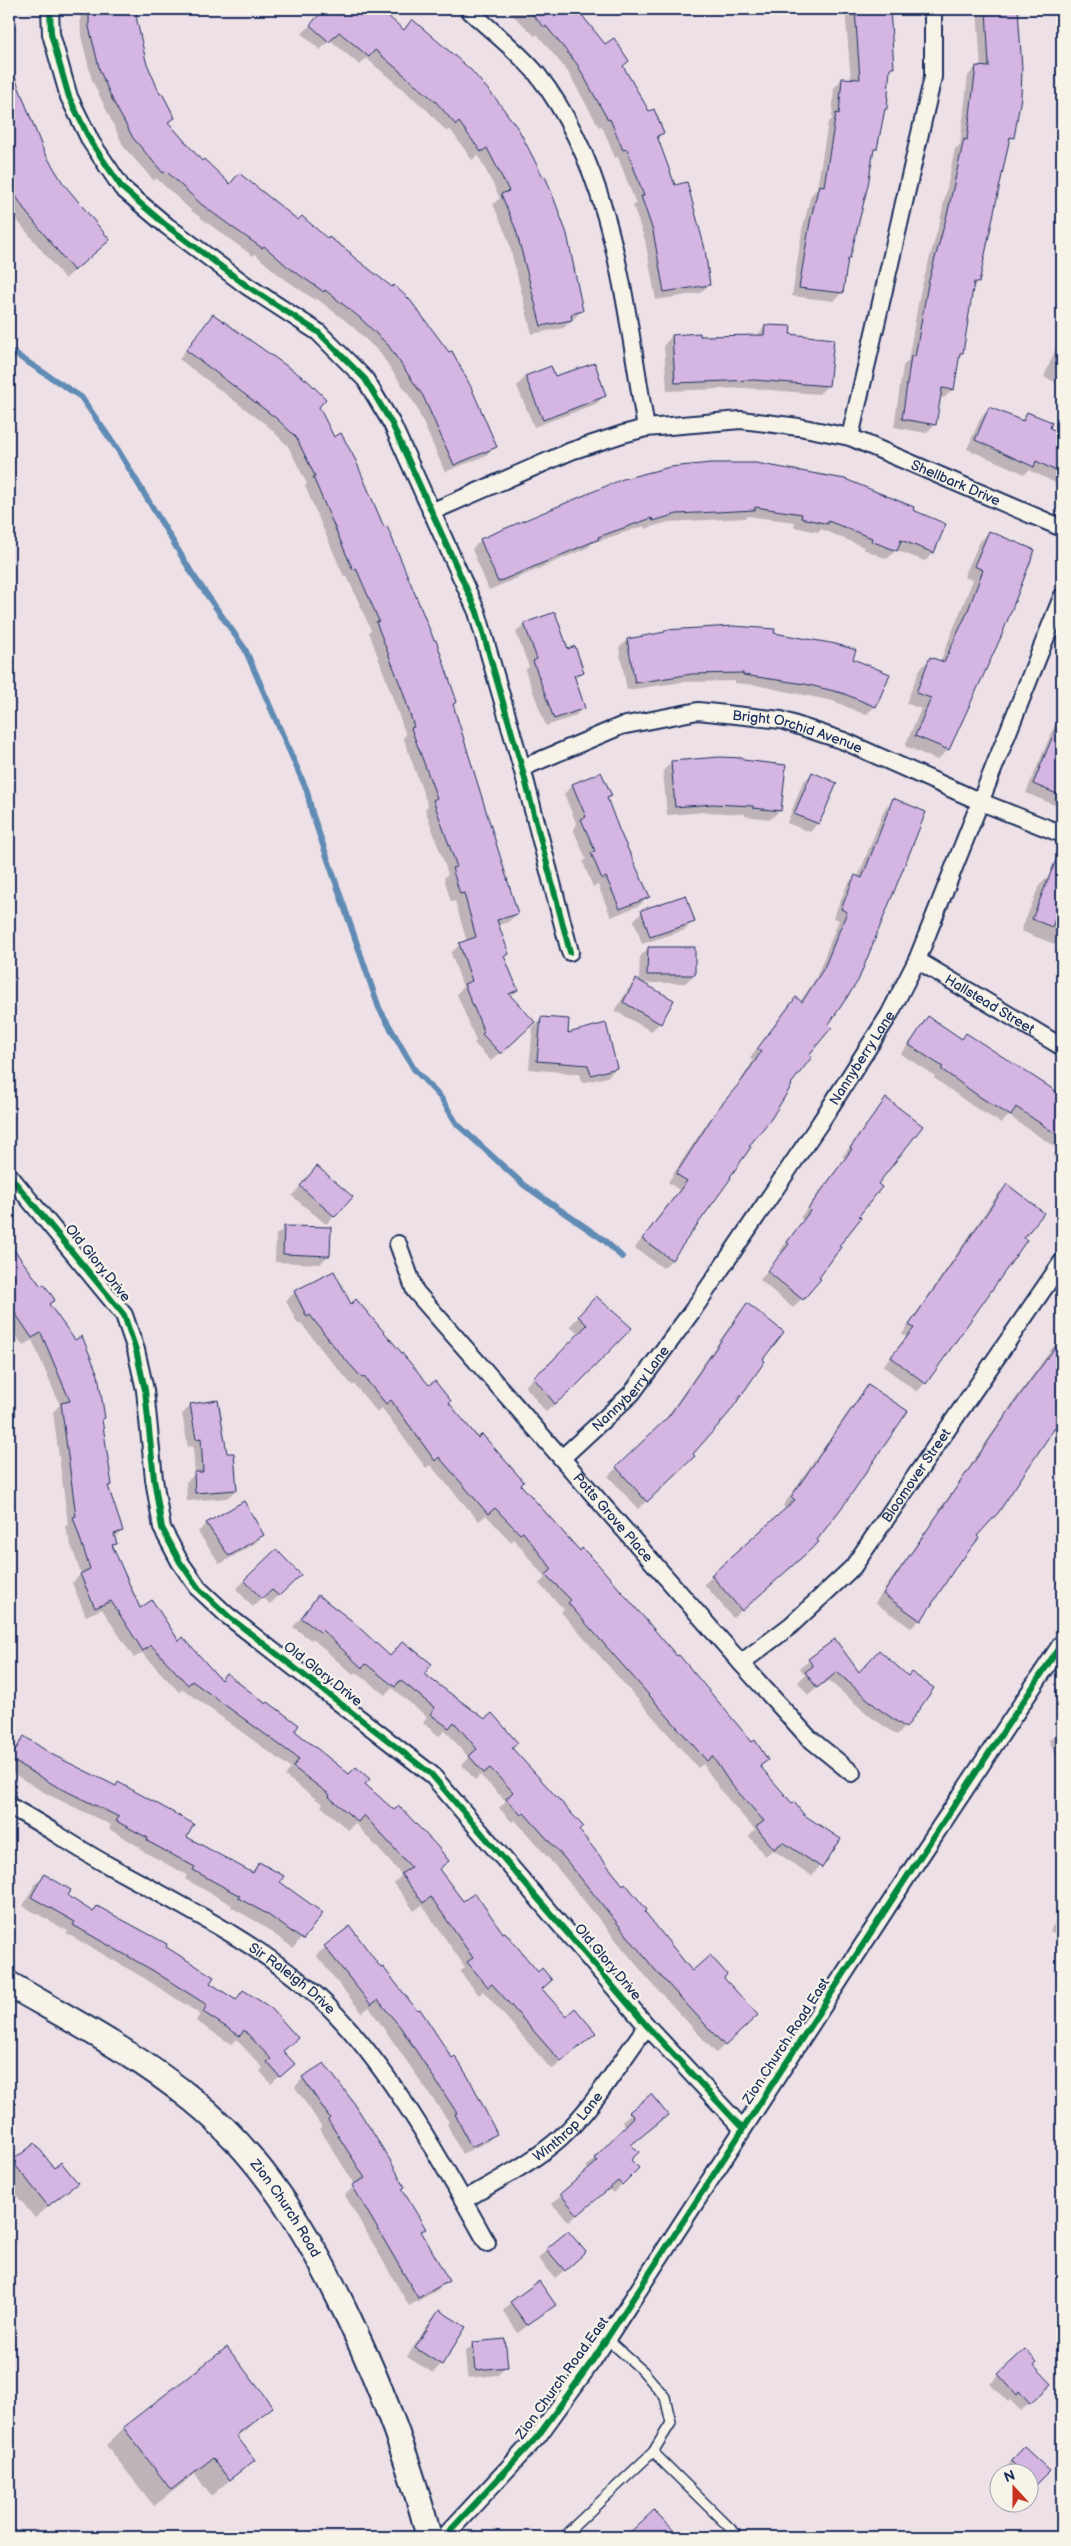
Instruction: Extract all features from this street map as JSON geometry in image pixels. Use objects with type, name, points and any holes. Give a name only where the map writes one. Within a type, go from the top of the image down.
[{"type":"street","points":[[50,9],[51,34],[69,97],[92,142],[122,188],[167,226],[247,286],[318,332],[365,379],[392,424],[477,612],[522,768],[570,952]]},
{"type":"street","points":[[468,9],[536,72],[567,117],[588,161],[613,240],[646,428]]},
{"type":"street","points":[[850,437],[933,77],[933,9]]},
{"type":"street","name":"Shellbark Drive","points":[[431,512],[571,451],[646,428],[741,420],[799,427],[850,437],[1062,528]]},
{"type":"street","name":"Nannyberry Lane","points":[[562,1458],[632,1393],[693,1310],[820,1123],[889,1015],[917,960],[1062,597]]},
{"type":"street","name":"Bright Orchid Avenue","points":[[522,768],[621,726],[698,712],[781,720],[844,741],[981,802],[1062,834]]},
{"type":"street","name":"Hallstead Street","points":[[917,960],[1062,1047]]},
{"type":"street","name":"Old Glory Drive","points":[[12,1185],[124,1315],[136,1350],[145,1390],[154,1479],[162,1528],[180,1562],[199,1589],[228,1616],[431,1774],[647,2026],[743,2129]]},
{"type":"street","name":"Potts Grove Place","points":[[398,1244],[415,1290],[741,1663],[809,1738],[852,1773]]},
{"type":"street","name":"Bloomover Street","points":[[741,1663],[790,1626],[854,1567],[1062,1262]]},
{"type":"street","name":"Zion Church Road East","points":[[444,2537],[538,2436],[607,2339],[1062,1643]]},
{"type":"street","name":"Sir Raleigh Drive","points":[[9,1806],[62,1840],[209,1922],[267,1958],[314,1994],[357,2040],[393,2087],[464,2200],[487,2243]]},
{"type":"street","name":"Zion Church Road","points":[[9,1984],[94,2034],[188,2096],[231,2134],[266,2176],[298,2220],[322,2263],[364,2352],[389,2412],[418,2493],[429,2537]]},
{"type":"street","name":"Winthrop Lane","points":[[464,2200],[525,2164],[560,2138],[588,2108],[647,2026]]},
{"type":"lane","points":[[568,2532],[653,2452],[671,2423],[665,2397],[644,2371],[607,2339]]},
{"type":"lane","points":[[653,2452],[738,2537]]},
{"type":"building","points":[[89,9],[136,9],[146,61],[160,94],[162,93],[175,118],[168,122],[202,161],[204,159],[230,184],[239,173],[298,220],[302,216],[328,239],[329,237],[351,253],[392,287],[394,285],[410,300],[449,352],[452,351],[471,387],[497,447],[454,465],[423,396],[388,345],[359,317],[325,290],[324,292],[288,267],[264,246],[262,248],[201,204],[166,171],[163,173],[133,138],[113,101],[100,71],[89,27]]},
{"type":"building","points":[[324,9],[380,9],[404,30],[412,19],[471,70],[496,99],[519,130],[543,177],[545,176],[567,234],[583,311],[571,314],[572,320],[541,326],[516,230],[501,194],[509,191],[487,148],[481,152],[459,122],[456,125],[436,102],[375,50],[369,57],[339,32],[329,42],[310,25]]},
{"type":"building","points":[[527,9],[577,9],[605,44],[614,38],[629,61],[623,66],[649,111],[654,109],[664,133],[657,136],[675,185],[687,182],[705,249],[710,285],[664,292],[653,231],[641,196],[644,196],[627,149],[623,150],[610,119],[608,120],[577,64],[546,26],[545,28]]},
{"type":"building","points":[[855,9],[890,9],[894,68],[890,68],[887,109],[885,109],[877,149],[874,149],[868,185],[850,258],[848,258],[843,293],[799,288],[810,222],[819,185],[824,186],[836,113],[839,114],[842,78],[860,79]]},
{"type":"building","points":[[986,9],[1018,9],[1022,69],[1021,97],[1014,138],[1010,137],[979,283],[974,282],[963,353],[960,353],[954,390],[942,388],[936,425],[902,419],[911,356],[915,357],[928,284],[948,211],[964,139],[967,140],[976,66],[989,67]]},
{"type":"building","points":[[11,67],[44,152],[63,183],[110,240],[74,271],[26,212],[9,185],[9,68]]},
{"type":"building","points":[[213,314],[308,381],[326,399],[319,407],[334,437],[341,433],[355,459],[384,527],[387,526],[434,640],[436,640],[457,702],[453,704],[518,914],[497,920],[509,954],[504,956],[518,990],[509,994],[535,1022],[501,1054],[482,1034],[484,1032],[464,984],[472,981],[459,943],[476,937],[464,893],[460,894],[452,868],[457,867],[433,800],[437,798],[411,728],[414,727],[403,692],[376,622],[379,621],[356,568],[353,570],[313,477],[315,476],[296,437],[276,418],[186,350]]},
{"type":"building","points":[[765,325],[791,326],[790,334],[834,339],[829,386],[754,380],[675,383],[672,335],[700,333],[700,336],[764,335]]},
{"type":"building","points":[[595,363],[606,396],[543,420],[525,376],[551,366],[555,376]]},
{"type":"building","points":[[989,407],[1023,421],[1027,412],[1052,422],[1050,428],[1062,434],[1062,474],[1036,461],[1034,467],[975,440]]},
{"type":"building","points":[[711,463],[756,463],[845,479],[914,507],[913,510],[946,524],[934,553],[901,540],[897,551],[871,541],[872,538],[828,521],[828,524],[801,518],[802,514],[755,507],[755,510],[677,514],[653,521],[652,518],[598,537],[599,539],[498,582],[480,539],[623,479],[670,467]]},
{"type":"building","points":[[989,531],[1035,550],[1001,637],[949,750],[915,736],[931,698],[916,693],[930,657],[944,662],[967,613],[983,570],[974,566]]},
{"type":"building","points":[[555,612],[568,649],[575,646],[584,672],[574,675],[585,708],[554,719],[533,661],[537,659],[524,623]]},
{"type":"building","points":[[733,626],[775,629],[774,633],[836,644],[856,650],[853,659],[890,674],[876,707],[842,693],[805,684],[743,675],[743,673],[692,674],[635,683],[627,639],[665,632],[665,630]]},
{"type":"building","points":[[1062,717],[1062,796],[1033,784]]},
{"type":"building","points":[[719,757],[743,758],[743,760],[786,765],[781,811],[753,808],[753,806],[713,804],[675,807],[671,761]]},
{"type":"building","points":[[601,772],[612,796],[607,798],[620,832],[650,897],[620,909],[606,877],[602,879],[591,853],[595,851],[581,819],[586,817],[572,784]]},
{"type":"building","points":[[812,772],[837,783],[819,824],[794,814]]},
{"type":"building","points":[[893,798],[926,812],[858,981],[829,1024],[832,1027],[809,1055],[812,1057],[791,1084],[771,1119],[749,1146],[751,1147],[731,1178],[672,1260],[642,1239],[687,1181],[676,1174],[717,1110],[743,1079],[761,1052],[757,1049],[796,997],[802,1002],[824,968],[847,912],[841,909],[855,875],[862,878]]},
{"type":"building","points":[[1062,845],[1062,901],[1052,927],[1032,919]]},
{"type":"building","points":[[686,895],[695,922],[650,937],[641,910]]},
{"type":"building","points":[[648,947],[695,947],[695,975],[647,975]]},
{"type":"building","points":[[636,979],[674,1000],[661,1024],[623,1002]]},
{"type":"building","points":[[928,1016],[962,1039],[966,1033],[1062,1095],[1062,1138],[1016,1107],[1011,1116],[980,1097],[941,1069],[943,1067],[909,1045]]},
{"type":"building","points":[[541,1017],[569,1019],[568,1033],[606,1023],[617,1068],[591,1075],[588,1065],[537,1061]]},
{"type":"building","points":[[886,1098],[923,1126],[878,1184],[882,1187],[859,1216],[861,1218],[839,1246],[841,1247],[819,1278],[821,1279],[803,1300],[767,1271],[789,1244],[787,1242],[810,1211],[808,1209],[852,1149],[850,1148]]},
{"type":"building","points":[[317,1166],[353,1197],[335,1217],[300,1186]]},
{"type":"building","points":[[1007,1184],[1044,1213],[1024,1238],[1027,1240],[926,1384],[891,1357],[914,1328],[909,1325]]},
{"type":"building","points":[[284,1226],[331,1227],[330,1256],[283,1254]]},
{"type":"building","points":[[9,1243],[41,1286],[44,1284],[55,1300],[49,1304],[75,1340],[82,1336],[98,1375],[105,1418],[102,1419],[112,1485],[108,1486],[123,1531],[114,1534],[117,1544],[112,1545],[140,1608],[152,1600],[179,1641],[183,1637],[221,1680],[226,1673],[266,1704],[268,1702],[299,1725],[295,1731],[349,1774],[356,1767],[370,1779],[365,1784],[394,1810],[399,1806],[437,1846],[449,1861],[439,1869],[463,1901],[475,1893],[503,1933],[505,1932],[538,1972],[542,1968],[552,1980],[542,1989],[566,2016],[575,2008],[596,2033],[561,2062],[492,1984],[488,1987],[467,1962],[473,1958],[431,1897],[423,1903],[401,1874],[411,1867],[364,1815],[358,1822],[329,1797],[330,1795],[293,1767],[299,1759],[192,1681],[188,1685],[151,1645],[143,1651],[111,1601],[95,1608],[80,1574],[90,1569],[73,1517],[76,1516],[61,1403],[70,1401],[41,1333],[32,1338],[9,1304]]},
{"type":"building","points":[[334,1271],[351,1304],[356,1299],[429,1385],[435,1381],[451,1401],[449,1403],[478,1438],[482,1434],[524,1482],[521,1485],[580,1551],[582,1548],[597,1563],[677,1656],[679,1655],[752,1742],[755,1740],[768,1760],[760,1766],[792,1803],[794,1802],[804,1815],[841,1839],[822,1868],[783,1842],[774,1849],[756,1827],[764,1821],[730,1783],[712,1756],[707,1761],[568,1603],[571,1600],[546,1575],[552,1569],[523,1532],[520,1534],[495,1508],[488,1514],[439,1457],[435,1461],[391,1400],[386,1404],[364,1377],[362,1378],[337,1350],[310,1315],[307,1317],[294,1291]]},
{"type":"building","points":[[596,1296],[632,1328],[572,1390],[555,1404],[533,1377],[549,1364],[587,1325],[578,1316]]},
{"type":"building","points":[[747,1303],[784,1332],[763,1359],[765,1361],[729,1413],[693,1454],[695,1456],[647,1502],[616,1467],[669,1416]]},
{"type":"building","points":[[1062,1338],[1062,1417],[998,1513],[977,1536],[979,1538],[961,1559],[921,1621],[883,1594],[1020,1395]]},
{"type":"building","points":[[868,1385],[908,1411],[846,1502],[817,1540],[819,1542],[742,1611],[711,1575],[795,1500],[791,1497]]},
{"type":"building","points":[[218,1400],[227,1453],[234,1453],[237,1490],[195,1493],[194,1472],[203,1472],[201,1438],[196,1439],[190,1404]]},
{"type":"building","points":[[244,1501],[264,1535],[229,1556],[206,1523]]},
{"type":"building","points":[[276,1549],[301,1575],[279,1596],[272,1590],[262,1599],[244,1580]]},
{"type":"building","points":[[318,1595],[351,1620],[390,1656],[403,1641],[432,1664],[424,1674],[485,1719],[492,1713],[518,1743],[512,1748],[583,1826],[579,1830],[623,1885],[625,1883],[647,1910],[645,1912],[692,1971],[710,1955],[727,1974],[724,1978],[758,2015],[725,2046],[656,1971],[566,1860],[524,1813],[521,1815],[506,1799],[513,1792],[490,1768],[484,1773],[469,1756],[477,1749],[454,1722],[449,1728],[430,1714],[435,1708],[400,1680],[395,1687],[366,1664],[362,1668],[322,1630],[320,1632],[301,1618]]},
{"type":"building","points":[[835,1639],[859,1672],[879,1650],[908,1676],[911,1672],[934,1688],[906,1728],[879,1709],[837,1672],[817,1688],[805,1672],[813,1666],[808,1659]]},
{"type":"building","points":[[24,1736],[51,1754],[116,1786],[118,1782],[194,1824],[187,1837],[253,1873],[259,1862],[284,1876],[280,1882],[323,1913],[303,1940],[267,1914],[238,1898],[240,1896],[193,1870],[195,1867],[147,1841],[148,1838],[116,1821],[119,1817],[56,1786],[10,1759]]},
{"type":"building","points":[[44,1874],[71,1890],[68,1896],[93,1912],[97,1906],[167,1944],[166,1947],[214,1977],[210,1983],[236,2000],[243,1990],[271,2008],[298,2038],[283,2051],[295,2064],[280,2077],[267,2062],[271,2059],[244,2030],[240,2036],[203,2012],[207,2005],[152,1970],[73,1925],[75,1922],[31,1897]]},
{"type":"building","points":[[350,1926],[381,1968],[383,1967],[417,2010],[420,2009],[452,2058],[455,2056],[470,2080],[497,2134],[471,2147],[455,2114],[457,2113],[401,2028],[378,2000],[371,2005],[324,1946]]},
{"type":"building","points":[[324,2063],[354,2103],[390,2160],[405,2187],[402,2189],[426,2229],[421,2231],[449,2281],[418,2298],[352,2185],[365,2178],[328,2120],[330,2118],[302,2077]]},
{"type":"building","points":[[651,2094],[668,2115],[631,2145],[639,2152],[631,2160],[639,2168],[622,2185],[618,2181],[578,2215],[560,2194],[598,2161],[594,2158],[634,2117],[629,2112]]},
{"type":"building","points":[[35,2143],[54,2168],[61,2162],[78,2183],[48,2206],[12,2161]]},
{"type":"building","points":[[568,2231],[586,2252],[565,2271],[546,2249]]},
{"type":"building","points":[[539,2281],[556,2305],[527,2325],[510,2302]]},
{"type":"building","points":[[439,2310],[466,2327],[442,2365],[415,2348]]},
{"type":"building","points":[[505,2339],[508,2367],[476,2370],[473,2342]]},
{"type":"building","points":[[227,2347],[273,2407],[236,2435],[255,2460],[229,2480],[213,2458],[171,2490],[123,2427]]},
{"type":"building","points":[[1025,2349],[1037,2362],[1034,2365],[1052,2384],[1030,2404],[1019,2392],[1017,2395],[998,2374]]},
{"type":"building","points":[[1024,2447],[1050,2471],[1038,2483],[1038,2464],[1014,2464],[1011,2461]]},
{"type":"building","points":[[654,2510],[680,2537],[625,2537]]},
{"type":"waterway","points":[[9,350],[81,397],[118,450],[193,575],[245,649],[307,791],[312,813],[379,1008],[414,1069],[441,1098],[457,1124],[524,1185],[604,1240],[622,1257]]},
{"type":"cycle path","points":[[50,9],[51,34],[69,97],[91,142],[122,188],[167,226],[247,286],[318,332],[365,379],[392,424],[477,612],[522,768],[570,952]]},
{"type":"cycle path","points":[[9,1175],[124,1315],[136,1350],[145,1390],[154,1479],[162,1528],[180,1562],[199,1589],[228,1616],[431,1774],[647,2026],[743,2129]]},
{"type":"cycle path","points":[[444,2537],[538,2436],[593,2360],[916,1863],[1062,1643]]}]
